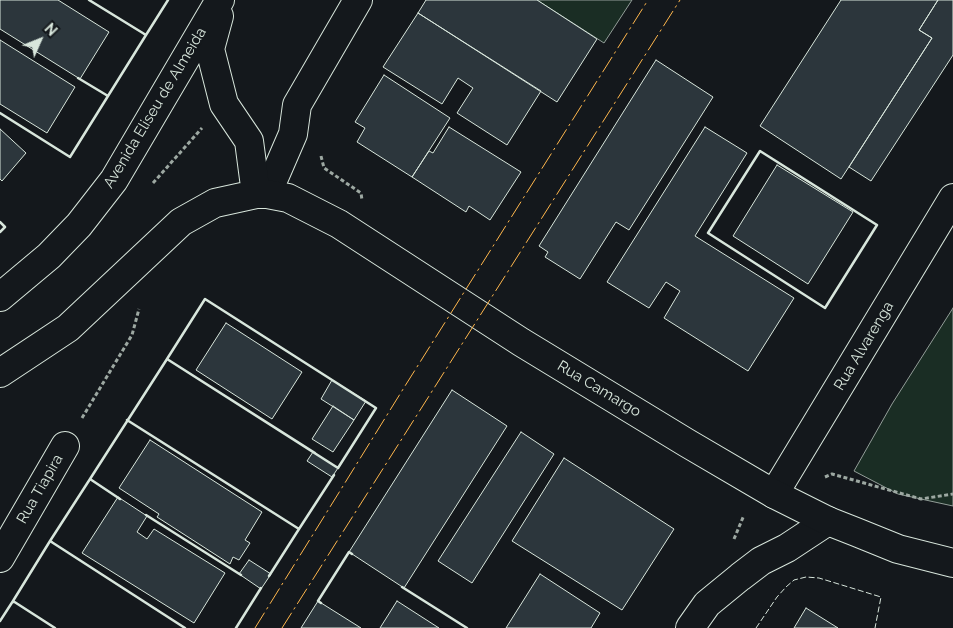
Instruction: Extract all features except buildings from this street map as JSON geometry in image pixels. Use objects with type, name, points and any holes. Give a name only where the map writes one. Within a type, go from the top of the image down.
[{"type":"main road","points":[[222,0],[210,49],[224,104],[248,141],[262,194]]},
{"type":"main road","name":"Avenida Eliseu de Almeida","points":[[0,297],[49,256],[79,225],[114,180],[222,0]]},
{"type":"main road","points":[[262,194],[292,134],[297,105],[358,0]]},
{"type":"main road","points":[[248,141],[264,150],[274,151],[292,134]]},
{"type":"main road","points":[[0,374],[68,328],[181,222],[216,204],[262,194]]},
{"type":"main road","name":"Rua Camargo","points":[[262,194],[288,198],[339,224],[521,342],[774,494],[828,521],[898,548],[953,563]]},
{"type":"main road","name":"Rua Alvarenga","points":[[774,494],[953,198]]},
{"type":"main road","name":"Rua Tiapira","points":[[0,558],[65,446]]},
{"type":"main road","points":[[690,628],[707,604],[761,561],[787,548],[828,521]]},
{"type":"path","points":[[147,190],[224,104]]},
{"type":"path","points":[[319,150],[324,168],[361,193],[372,245]]},
{"type":"path","points":[[65,446],[132,335],[141,300]]},
{"type":"path","points":[[824,477],[832,474],[921,499],[953,494]]},
{"type":"green space","points":[[537,0],[632,0],[604,43]]},
{"type":"green space","points":[[953,308],[953,506],[898,494],[854,471],[892,404]]},
{"type":"fence","points":[[756,628],[786,587],[794,580],[806,577],[819,578],[881,597],[875,628]]},
{"type":"wall","points":[[89,0],[146,35],[108,96],[106,95]]},
{"type":"wall","points":[[144,34],[146,35],[168,0]]},
{"type":"wall","points":[[0,113],[70,157],[108,96],[78,78]]},
{"type":"wall","points":[[760,151],[877,225],[825,308],[708,233],[760,151]]},
{"type":"wall","points":[[0,222],[5,227],[0,232]]},
{"type":"wall","points":[[205,299],[376,408],[338,468],[167,359],[205,299]]},
{"type":"wall","points":[[120,499],[90,479],[167,359],[315,453]]},
{"type":"wall","points":[[127,420],[299,529],[334,475]]},
{"type":"wall","points":[[127,420],[299,529],[269,576]]},
{"type":"wall","points":[[90,479],[50,541],[185,628]]},
{"type":"wall","points":[[146,515],[241,575]]},
{"type":"wall","points":[[52,542],[50,541],[13,601],[55,628]]},
{"type":"wall","points":[[321,603],[318,601],[349,552],[352,554]]},
{"type":"wall","points":[[402,587],[467,628]]},
{"type":"wall","points":[[236,628],[261,588]]},
{"type":"wall","points":[[0,621],[14,602]]},
{"type":"power","points":[[255,628],[648,0]]},
{"type":"power","points":[[282,628],[680,0]]}]
